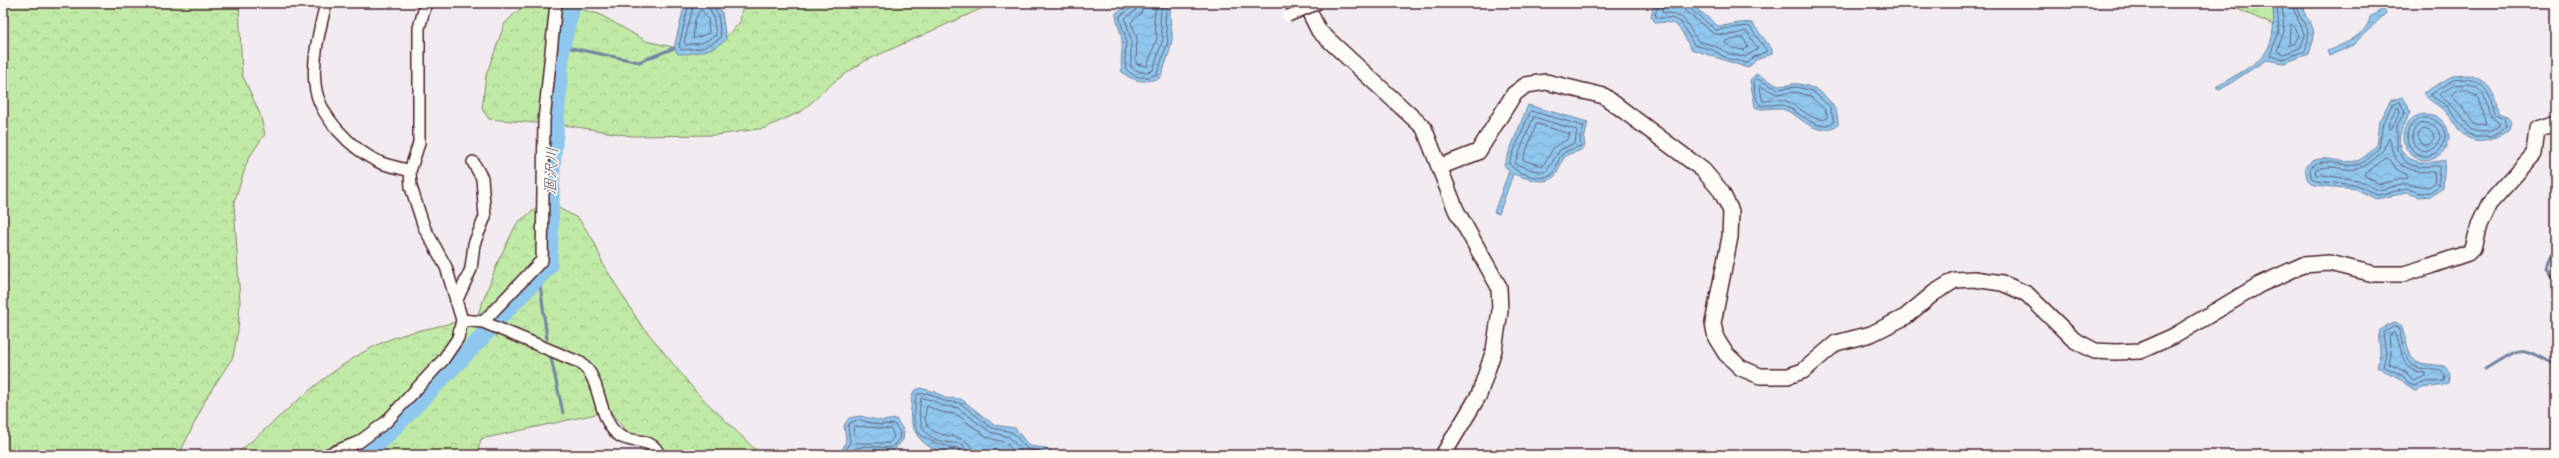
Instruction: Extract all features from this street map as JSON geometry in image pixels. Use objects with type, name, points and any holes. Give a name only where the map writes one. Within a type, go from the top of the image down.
[{"type":"street","points":[[326,3],[315,57],[315,84],[320,106],[328,118],[354,145],[380,162],[410,171]]},
{"type":"street","points":[[326,455],[359,442],[386,422],[443,360],[458,338],[462,320],[446,266],[424,227],[411,187],[410,171],[419,143],[419,28],[426,3]]},
{"type":"street","points":[[483,322],[542,260],[544,121],[556,3]]},
{"type":"street","points":[[1305,3],[1323,35],[1424,128],[1456,210],[1499,287],[1500,311],[1494,350],[1480,395],[1443,455]]},
{"type":"street","points":[[1288,16],[1320,3]]},
{"type":"street","points":[[1440,167],[1478,152],[1514,94],[1526,85],[1546,82],[1604,96],[1703,170],[1721,191],[1731,211],[1730,237],[1713,323],[1716,338],[1726,354],[1741,368],[1760,376],[1788,376],[1803,371],[1836,343],[1871,334],[1905,317],[1934,293],[1954,280],[2002,283],[2027,294],[2074,340],[2095,351],[2115,352],[2140,351],[2174,336],[2259,285],[2303,265],[2329,263],[2374,274],[2404,274],[2430,266],[2468,253],[2473,248],[2478,225],[2489,204],[2534,154],[2537,129],[2556,123]]},
{"type":"street","points":[[456,302],[471,269],[474,244],[485,218],[482,178],[473,162]]},
{"type":"street","points":[[462,320],[483,322],[581,363],[591,374],[610,426],[620,436],[650,444],[657,449],[659,455]]},
{"type":"green space","points":[[3,3],[239,3],[242,74],[260,114],[265,134],[248,159],[234,203],[240,302],[238,330],[233,357],[208,395],[179,455],[3,455]]},
{"type":"green space","points":[[526,3],[557,3],[599,14],[646,41],[694,52],[719,44],[740,22],[743,3],[994,3],[865,61],[835,81],[802,111],[765,128],[717,135],[632,136],[571,126],[489,119],[482,109],[486,75],[505,23]]},
{"type":"green space","points":[[2224,3],[2307,3],[2291,33]]},
{"type":"green space","points":[[537,208],[559,208],[579,219],[594,241],[603,264],[639,322],[696,392],[761,455],[644,455],[610,411],[481,439],[477,455],[235,455],[308,392],[346,363],[367,350],[399,336],[456,322],[478,314],[499,259],[517,223]]},
{"type":"water","points":[[685,3],[716,4],[722,13],[726,40],[715,47],[704,51],[678,54],[674,48]]},
{"type":"water","points":[[1133,3],[1172,3],[1170,15],[1172,43],[1160,78],[1149,81],[1140,81],[1131,78],[1122,72],[1122,41],[1116,13]]},
{"type":"water","points":[[1661,3],[1691,4],[1718,26],[1752,23],[1772,49],[1772,54],[1756,60],[1748,68],[1691,49],[1678,27],[1670,23],[1656,23],[1651,17],[1654,5]]},
{"type":"water","points":[[2273,3],[2299,3],[2313,28],[2314,38],[2309,54],[2284,63],[2266,60],[2220,90],[2216,87],[2255,63],[2263,56],[2269,47],[2274,22]]},
{"type":"water","points":[[2383,9],[2386,13],[2353,45],[2329,56],[2327,51],[2346,43],[2359,35],[2368,24],[2370,17]]},
{"type":"water","points":[[1756,74],[1779,85],[1806,85],[1820,92],[1831,103],[1835,110],[1838,125],[1829,129],[1814,128],[1782,109],[1762,109],[1755,107],[1750,80]]},
{"type":"water","points":[[2468,75],[2481,80],[2490,88],[2495,99],[2498,113],[2508,116],[2512,122],[2510,130],[2491,139],[2471,139],[2459,130],[2447,113],[2423,93],[2452,76]]},
{"type":"water","points":[[2402,97],[2407,103],[2410,113],[2403,126],[2400,137],[2400,146],[2410,159],[2419,162],[2445,160],[2443,188],[2431,196],[2420,197],[2407,193],[2376,199],[2356,189],[2313,185],[2307,179],[2305,167],[2317,159],[2349,162],[2359,160],[2366,155],[2376,146],[2379,121],[2390,101]]},
{"type":"water","points":[[1528,105],[1588,122],[1584,140],[1585,146],[1581,150],[1566,156],[1557,173],[1549,180],[1537,181],[1513,174],[1499,214],[1494,212],[1509,171],[1504,165]]},
{"type":"water","points":[[2421,114],[2431,114],[2439,118],[2445,124],[2449,132],[2449,142],[2445,150],[2439,156],[2431,160],[2421,160],[2413,156],[2407,150],[2403,142],[2403,132],[2407,124],[2413,118]]},
{"type":"water","points":[[2393,323],[2401,325],[2411,357],[2418,363],[2444,366],[2450,373],[2448,383],[2441,386],[2416,391],[2397,377],[2377,366],[2380,355],[2380,330]]},
{"type":"water","points":[[920,388],[936,392],[945,398],[961,399],[994,425],[1015,428],[1029,446],[1045,448],[1052,451],[1053,455],[974,455],[932,448],[918,436],[911,420],[910,414],[912,395],[914,391]]},
{"type":"water","points":[[860,416],[882,421],[896,419],[904,431],[903,440],[892,452],[866,450],[843,455],[842,451],[846,440],[844,425],[849,418]]},
{"type":"waterway","name":"涸沢川","points":[[498,319],[549,266],[552,169],[562,46],[573,3]]},
{"type":"waterway","points":[[562,46],[639,62],[674,48]]},
{"type":"waterway","points":[[2556,251],[2550,255],[2546,269],[2556,286]]},
{"type":"waterway","points":[[539,276],[547,339]]},
{"type":"waterway","name":"涸沢川","points":[[367,455],[491,328]]},
{"type":"waterway","points":[[2485,369],[2506,356],[2520,351],[2526,351],[2534,354],[2556,365]]},
{"type":"waterway","points":[[551,358],[563,413]]}]
